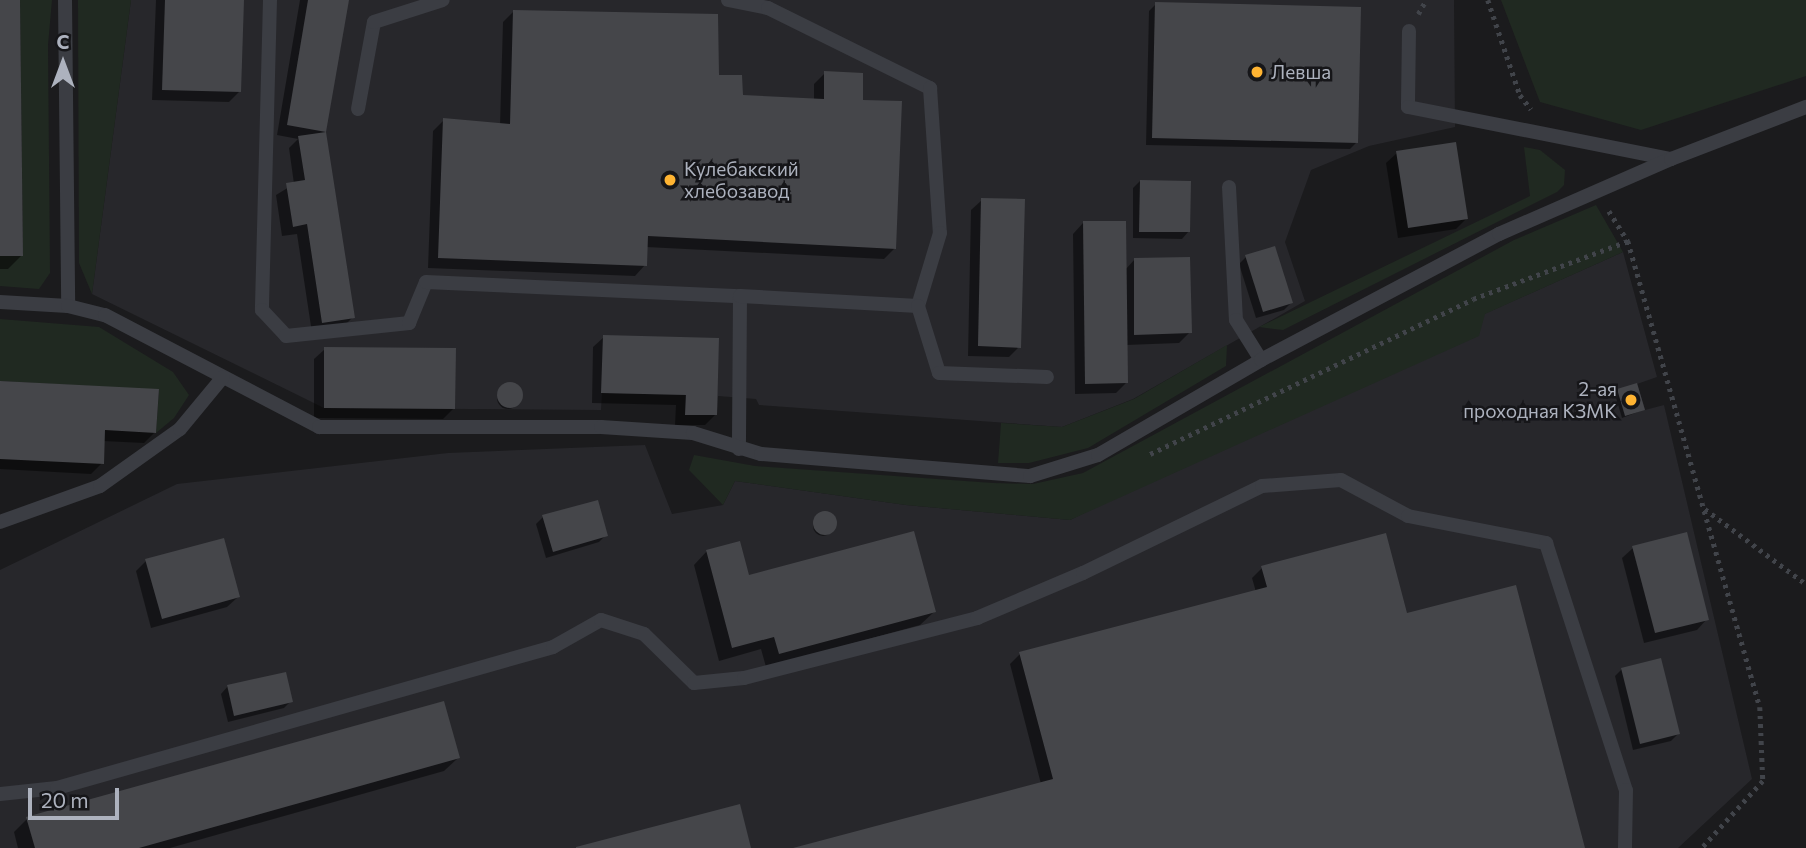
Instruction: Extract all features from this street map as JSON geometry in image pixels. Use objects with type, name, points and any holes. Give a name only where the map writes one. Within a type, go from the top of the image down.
[{"type":"lane","points":[[65,0],[68,306]]},
{"type":"lane","points":[[270,0],[262,310],[286,336],[409,323],[426,282],[918,306]]},
{"type":"lane","points":[[358,109],[374,22],[443,0]]},
{"type":"lane","points":[[728,0],[768,8],[930,88],[940,233],[918,306],[939,373],[1047,377]]},
{"type":"lane","points":[[1409,31],[1408,107],[1671,159]]},
{"type":"lane","points":[[0,302],[68,306],[105,315],[319,427],[601,427],[692,433],[739,449],[1030,476],[1098,455],[1261,360],[1499,234],[1671,159],[1806,107]]},
{"type":"lane","points":[[1229,187],[1236,320],[1261,360]]},
{"type":"lane","points":[[739,449],[740,296]]},
{"type":"lane","points":[[0,522],[100,486],[180,429],[223,377]]},
{"type":"lane","points":[[0,794],[57,788],[553,647],[601,620],[644,634],[694,683],[744,678],[977,618],[1083,573],[1262,486],[1341,480],[1408,516],[1546,543],[1626,790],[1625,848]]},
{"type":"path","points":[[1488,0],[1520,95],[1550,133]]},
{"type":"path","points":[[1596,191],[1628,241],[1760,707],[1763,781],[1702,848]]},
{"type":"path","points":[[1704,509],[1806,584]]},
{"type":"shaded area","points":[[20,0],[52,0],[48,45],[50,273],[39,289],[0,286],[0,256],[23,255]]},
{"type":"shaded area","points":[[78,0],[131,0],[92,294],[79,263]]},
{"type":"shaded area","name":"Кулебакский хлебозавод","points":[[131,0],[1454,0],[1455,127],[1369,146],[1311,170],[1285,242],[1305,301],[1133,399],[1062,427],[759,405],[756,399],[718,396],[717,415],[685,415],[685,395],[602,393],[601,410],[324,408],[92,294]]},
{"type":"shaded area","points":[[1501,0],[1806,0],[1806,76],[1641,130],[1540,102]]},
{"type":"shaded area","points":[[1524,147],[1540,150],[1565,170],[1564,185],[1557,192],[1283,330],[1259,327],[1530,196]]},
{"type":"shaded area","points":[[1596,205],[1623,252],[1485,314],[1479,336],[1070,520],[906,505],[735,481],[723,505],[689,470],[694,455],[755,466],[993,483],[1033,484],[1083,473],[1514,240]]},
{"type":"shaded area","points":[[1623,252],[1657,377],[1637,384],[1645,410],[1664,405],[1752,779],[1678,848],[0,848],[0,570],[177,484],[448,453],[645,445],[672,514],[723,505],[735,481],[906,505],[1070,520],[1484,314]]},
{"type":"shaded area","points":[[0,319],[99,327],[173,372],[189,395],[174,418],[156,433],[159,390],[0,381]]},
{"type":"shaded area","points":[[1227,345],[1226,366],[1088,448],[1029,463],[998,463],[1001,423],[1062,427],[1134,399]]},
{"type":"building","points":[[0,0],[20,0],[23,256],[0,256]]},
{"type":"building","points":[[165,0],[244,0],[241,92],[162,90]]},
{"type":"building","points":[[308,0],[349,0],[326,132],[287,125]]},
{"type":"building","points":[[1155,2],[1361,7],[1358,143],[1152,138]]},
{"type":"building","name":"Кулебакский хлебозавод","points":[[513,10],[718,14],[719,75],[742,75],[743,95],[824,99],[824,71],[863,73],[863,100],[902,101],[896,249],[648,236],[647,266],[438,258],[443,118],[510,124]]},
{"type":"building","points":[[326,132],[355,318],[322,323],[307,224],[293,227],[286,183],[305,180],[298,136]]},
{"type":"building","points":[[1456,142],[1468,219],[1408,228],[1396,151]]},
{"type":"building","points":[[1140,180],[1191,181],[1190,232],[1139,232]]},
{"type":"building","points":[[981,198],[1025,199],[1021,348],[978,346]]},
{"type":"building","points":[[1083,221],[1126,221],[1128,383],[1085,384]]},
{"type":"building","points":[[1275,246],[1293,303],[1263,312],[1245,255]]},
{"type":"building","points":[[1190,257],[1192,333],[1134,335],[1134,258]]},
{"type":"building","points":[[603,335],[719,338],[717,415],[685,415],[686,395],[601,393]]},
{"type":"building","points":[[324,347],[456,348],[455,409],[324,408]]},
{"type":"building","points":[[0,381],[159,389],[156,433],[105,430],[104,464],[0,459]]},
{"type":"building","points":[[510,382],[519,386],[523,395],[519,404],[510,408],[501,404],[497,395],[501,386]]},
{"type":"building","name":"2-ая проходная КЗМК","points":[[1637,383],[1645,410],[1625,416],[1617,389]]},
{"type":"building","points":[[598,500],[608,536],[553,552],[542,515]]},
{"type":"building","points":[[825,511],[834,514],[837,523],[834,532],[825,535],[816,532],[813,523],[816,514]]},
{"type":"building","points":[[914,531],[936,612],[779,654],[774,637],[732,648],[706,550],[740,541],[749,575]]},
{"type":"building","points":[[1687,532],[1709,620],[1655,633],[1632,546]]},
{"type":"building","points":[[1386,533],[1407,613],[1516,585],[1585,848],[793,848],[1053,779],[1019,652],[1267,587],[1261,566]]},
{"type":"building","points":[[224,538],[240,597],[162,619],[145,559]]},
{"type":"building","points":[[1661,658],[1680,734],[1640,744],[1621,668]]},
{"type":"building","points":[[286,672],[293,702],[234,716],[227,685]]},
{"type":"building","points":[[444,701],[460,758],[139,848],[35,848],[26,817]]},
{"type":"building","points":[[740,804],[751,848],[576,848],[576,847]]},
{"type":"place","name":"Левша","points":[[1257,72]]},
{"type":"place","name":"Кулебакский хлебозавод","points":[[670,180]]},
{"type":"place","name":"2-ая проходная КЗМК","points":[[1631,400]]}]
